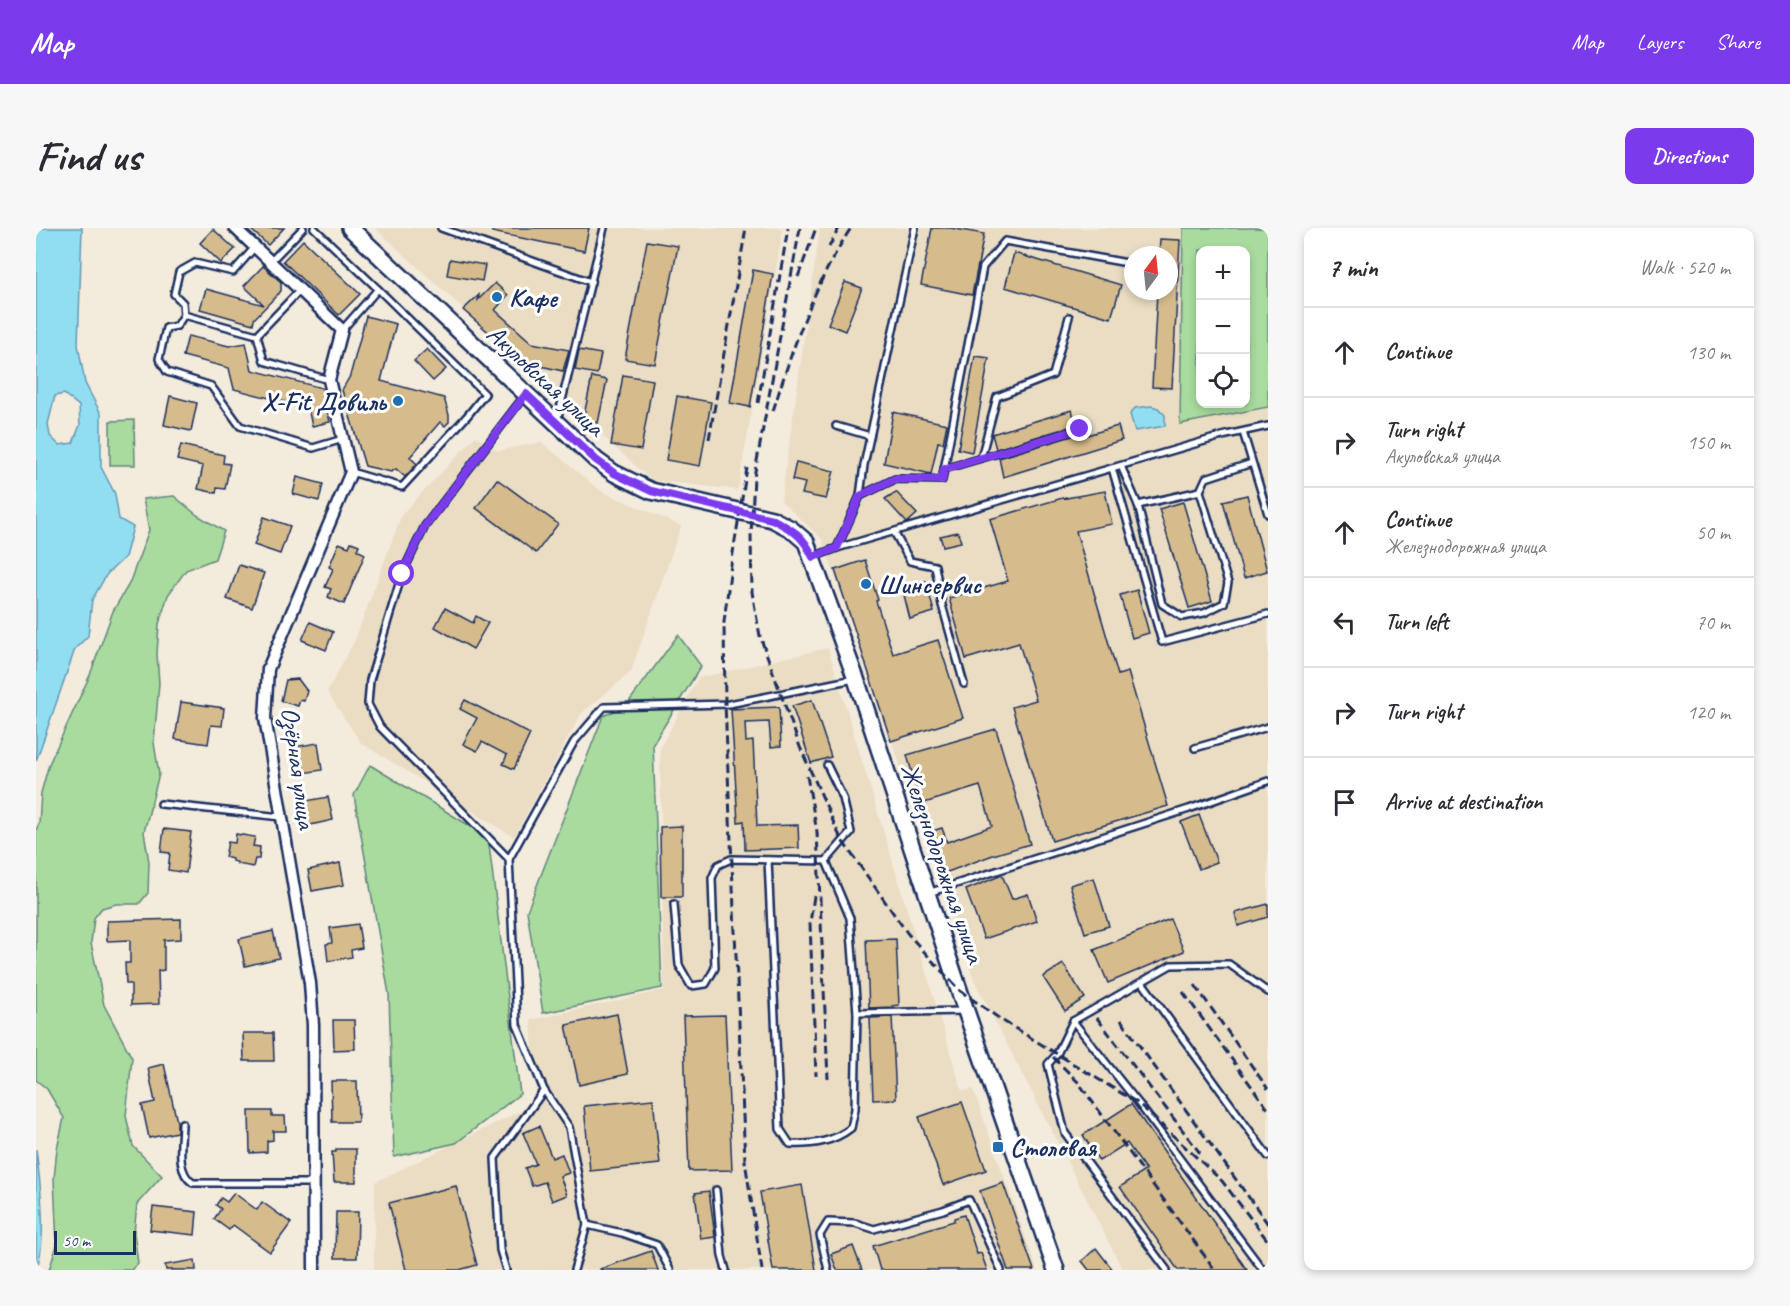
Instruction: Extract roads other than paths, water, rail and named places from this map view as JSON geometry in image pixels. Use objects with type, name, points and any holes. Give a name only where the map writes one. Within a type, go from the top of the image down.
[{"type":"street","points":[[235,228],[342,330],[329,380],[351,472]]},
{"type":"street","name":"Акуловская улица","points":[[350,228],[596,460],[614,473],[651,491],[740,511]]},
{"type":"street","name":"Озёрная улица","points":[[314,1270],[313,1025],[310,983],[265,718],[268,669],[351,472]]},
{"type":"street","name":"Железнодорожная улица","points":[[740,511],[772,519],[807,542],[856,679],[966,1011],[1056,1270]]},
{"type":"lane","points":[[271,262],[303,228]]},
{"type":"lane","points":[[314,228],[485,393],[468,415],[402,487],[351,472]]},
{"type":"lane","points":[[441,228],[591,282]]},
{"type":"lane","points":[[557,423],[604,228]]},
{"type":"lane","points":[[837,548],[860,496],[870,436],[915,228]]},
{"type":"lane","points":[[860,496],[895,479],[942,480],[983,267],[1005,241],[1124,262]]},
{"type":"lane","points":[[255,247],[233,272],[195,263],[179,272],[174,294],[183,303],[184,315],[177,326],[166,328],[159,359],[167,372],[211,386],[240,426],[313,448],[343,439]]},
{"type":"lane","points":[[342,330],[378,289]]},
{"type":"lane","points":[[257,335],[300,290]]},
{"type":"lane","points":[[184,315],[257,335]]},
{"type":"lane","points":[[981,458],[997,397],[1053,375],[1069,317]]},
{"type":"lane","points":[[257,335],[264,361],[329,380]]},
{"type":"lane","points":[[509,859],[380,727],[368,704],[370,680],[402,574],[425,526],[526,394]]},
{"type":"lane","points":[[836,426],[870,436]]},
{"type":"lane","points":[[813,557],[837,548],[1222,436],[1268,426]]},
{"type":"lane","points":[[944,469],[1080,429]]},
{"type":"lane","points":[[1243,432],[1268,514]]},
{"type":"lane","points":[[1121,466],[1138,505],[1162,604],[1182,617],[1204,613],[1224,603],[1228,583],[1200,491],[1206,478],[1252,463]]},
{"type":"lane","points":[[1112,468],[1162,642],[1268,614]]},
{"type":"lane","points":[[1138,505],[1200,491]]},
{"type":"lane","points":[[894,532],[910,561],[935,566],[942,605],[964,684]]},
{"type":"lane","points":[[574,1270],[587,1225],[569,1127],[544,1090],[517,1025],[509,859],[574,742],[604,707],[729,704],[856,679]]},
{"type":"lane","points":[[1195,748],[1268,727]]},
{"type":"lane","points":[[826,861],[851,832],[843,798],[827,765]]},
{"type":"lane","points":[[927,893],[1189,809],[1268,781]]},
{"type":"lane","points":[[161,804],[281,817]]},
{"type":"lane","points":[[674,904],[679,965],[691,986],[706,984],[715,968],[712,878],[718,865],[731,859],[826,861]]},
{"type":"lane","points":[[768,860],[780,1129],[790,1144],[810,1145],[838,1138],[851,1128],[855,1109],[857,1013],[850,918],[826,861]]},
{"type":"lane","points":[[1167,1270],[1065,1133],[1048,1064],[1057,1054],[1073,1021],[1171,965],[1229,964],[1268,992]]},
{"type":"lane","points":[[1142,982],[1268,1156]]},
{"type":"lane","points":[[857,1013],[966,1011]]},
{"type":"lane","points":[[1073,1021],[1139,1104],[1263,1270]]},
{"type":"lane","points":[[506,1270],[500,1250],[495,1158],[544,1090]]},
{"type":"lane","points":[[182,1123],[182,1171],[186,1179],[193,1183],[314,1183]]},
{"type":"lane","points":[[716,1190],[722,1256],[726,1270]]},
{"type":"lane","points":[[828,1270],[820,1235],[828,1222],[855,1223],[874,1229],[943,1210],[969,1200],[1001,1270]]},
{"type":"lane","points":[[587,1225],[622,1233],[657,1245],[670,1270]]},
{"type":"water","points":[[36,228],[82,228],[78,345],[85,383],[101,414],[101,467],[115,494],[119,519],[133,527],[125,557],[107,574],[92,600],[88,636],[75,649],[36,761]],"holes":[[[64,394],[79,406],[80,425],[73,443],[59,445],[50,436],[48,424],[55,396]]]},
{"type":"water","points":[[1151,406],[1158,408],[1165,415],[1165,426],[1135,431],[1130,414],[1135,408]]},
{"type":"water","points":[[36,1149],[41,1194],[42,1243],[36,1270]]},
{"type":"railway","points":[[709,439],[746,228]]},
{"type":"railway","points":[[758,403],[788,228]]},
{"type":"railway","points":[[800,228],[754,477],[751,536],[752,592],[760,636],[800,747],[841,839],[908,934],[959,990],[1003,1021],[1139,1104],[1222,1181],[1268,1241]]},
{"type":"railway","points":[[798,277],[816,228]]},
{"type":"railway","points":[[829,247],[839,228]]},
{"type":"railway","points":[[773,411],[815,294],[851,228]]},
{"type":"railway","points":[[747,468],[724,622],[725,704],[745,1161],[762,1270]]},
{"type":"railway","points":[[807,776],[817,832],[828,1079]]},
{"type":"railway","points":[[814,896],[810,923],[816,1076]]},
{"type":"railway","points":[[1195,985],[1268,1089]]},
{"type":"railway","points":[[1183,992],[1268,1109]]},
{"type":"railway","points":[[1097,1018],[1200,1153]]},
{"type":"railway","points":[[1121,1020],[1268,1224]]},
{"type":"railway","points":[[1053,1057],[1078,1082],[1215,1270]]},
{"type":"place","name":"Кафе","points":[[497,297]]},
{"type":"place","name":"X-Fit Довиль","points":[[398,401]]},
{"type":"place","name":"Шинсервис","points":[[866,584]]},
{"type":"place","name":"Столовая","points":[[998,1147]]}]
